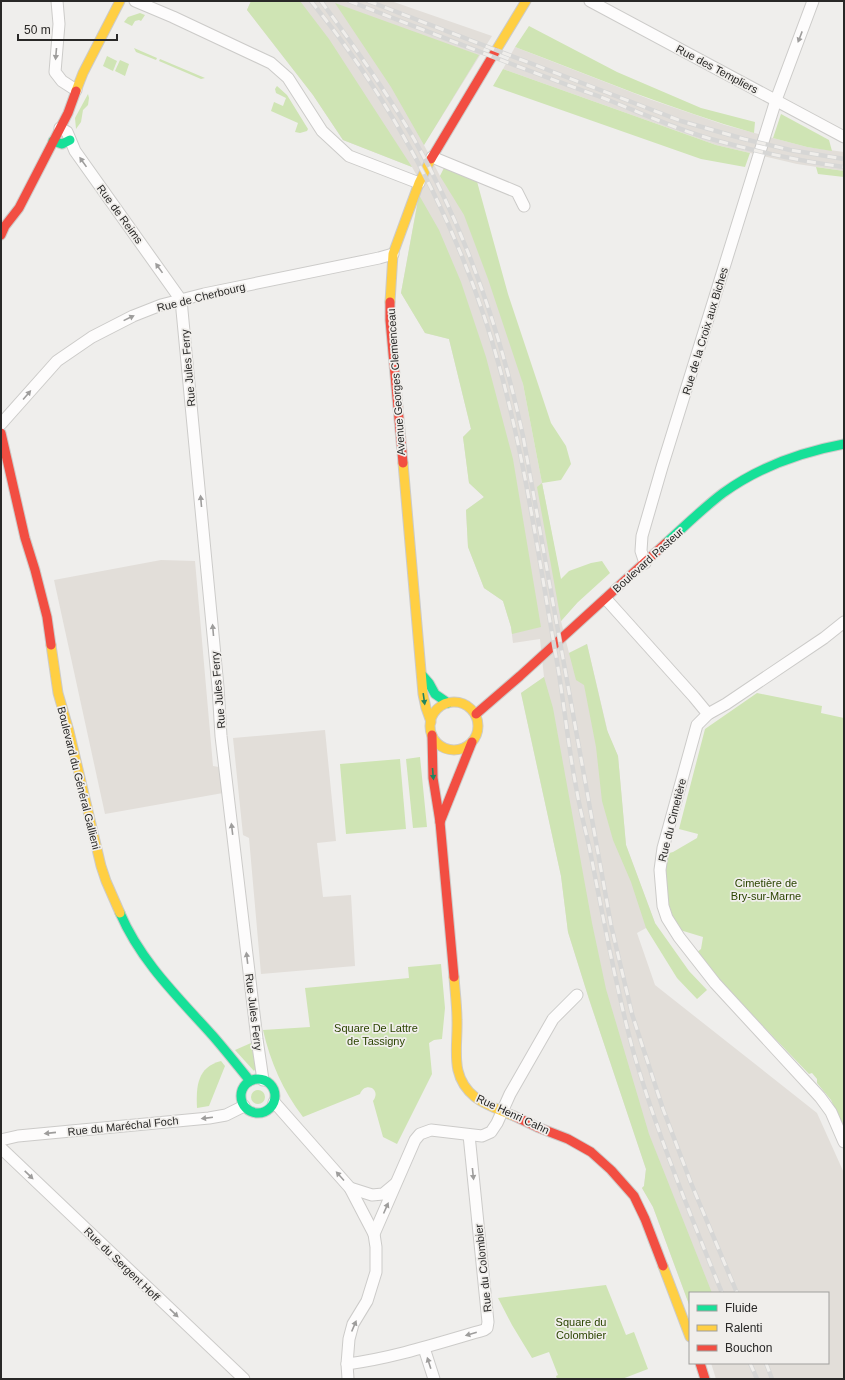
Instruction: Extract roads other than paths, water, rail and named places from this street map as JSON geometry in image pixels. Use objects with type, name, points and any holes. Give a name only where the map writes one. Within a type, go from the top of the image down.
[{"type":"main road","points":[[1,235],[5,226],[19,208],[68,113],[83,73],[120,1]]},
{"type":"main road","name":"Avenue Georges Clemenceau","points":[[430,722],[423,701],[422,675],[390,320],[393,254],[419,183],[432,157],[526,1]]},
{"type":"main road","points":[[53,141],[65,144],[70,140]]},
{"type":"main road","name":"Boulevard du Général Gallieni","points":[[1,433],[25,538],[37,576],[47,616],[58,693],[69,731],[82,789],[106,881],[123,920],[148,962],[215,1038],[250,1081]]},
{"type":"main road","name":"Boulevard Pasteur","points":[[476,714],[718,497],[751,476],[779,463],[806,453],[844,444]]},
{"type":"main road","name":"Avenue Georges Clemenceau","points":[[422,675],[429,683],[435,694],[448,702]]},
{"type":"main road","points":[[448,702],[464,703],[476,714],[478,729],[440,822],[436,808],[430,722],[432,716],[441,705],[448,702]]},
{"type":"main road","points":[[432,735],[436,742],[450,749],[458,750],[472,742]]},
{"type":"main road","name":"Rue Henri Cahn","points":[[440,822],[458,1015],[458,1074],[469,1093],[482,1102],[537,1127],[568,1139],[591,1152],[611,1170],[634,1196],[645,1219],[689,1334]]},
{"type":"main road","points":[[259,1079],[263,1080],[268,1082],[274,1091],[274,1102],[263,1112],[252,1112],[244,1106],[241,1095],[245,1084],[259,1079]]},
{"type":"main road","points":[[701,1366],[705,1379]]},
{"type":"street","points":[[57,1],[59,24],[55,72],[62,81],[76,90]]},
{"type":"street","points":[[135,1],[173,17],[271,63],[288,78],[322,131],[349,156],[419,183]]},
{"type":"street","name":"Rue des Templiers","points":[[590,1],[844,137]]},
{"type":"street","name":"Rue de la Croix aux Biches","points":[[645,563],[641,551],[642,536],[662,467],[776,100],[813,1]]},
{"type":"street","name":"Rue de Reims","points":[[60,128],[67,132],[75,151],[182,300]]},
{"type":"street","points":[[432,157],[517,192],[524,206]]},
{"type":"street","name":"Rue de Cherbourg","points":[[1,424],[57,360],[92,337],[133,316],[182,300],[393,254]]},
{"type":"street","name":"Rue Jules Ferry","points":[[182,300],[218,687],[221,736],[263,1080]]},
{"type":"street","points":[[606,599],[708,714],[726,704],[824,638],[844,622]]},
{"type":"street","name":"Rue du Cimetière","points":[[708,714],[697,725],[663,848],[660,870],[663,906],[667,918],[679,937],[716,983],[820,1097],[831,1112],[844,1142]]},
{"type":"street","points":[[374,1234],[415,1140],[420,1134],[431,1130],[482,1136],[491,1132],[503,1111],[510,1094],[554,1019],[576,995]]},
{"type":"street","points":[[274,1102],[350,1188],[374,1234],[376,1247],[376,1272],[367,1301],[354,1324],[349,1339],[347,1364],[348,1379]]},
{"type":"street","name":"Rue du Maréchal Foch","points":[[1,1140],[18,1136],[226,1115],[244,1106]]},
{"type":"street","name":"Rue du Colombier","points":[[347,1364],[365,1362],[424,1348],[484,1330],[488,1326],[469,1135]]},
{"type":"street","name":"Rue du Sergent Hoff","points":[[1,1148],[244,1379]]},
{"type":"street","points":[[350,1188],[372,1195],[383,1194],[397,1182]]},
{"type":"street","points":[[424,1348],[434,1379]]},
{"type":"railway","points":[[311,1],[365,74],[412,152],[452,234],[470,276],[485,319],[498,360],[518,444],[559,673],[578,799],[627,1028],[653,1115],[686,1204],[722,1292]]},
{"type":"railway","points":[[321,1],[346,35],[392,104],[414,139],[433,174],[466,246],[493,321],[523,436],[611,925],[632,1014],[663,1109],[691,1183],[737,1292]]},
{"type":"railway","points":[[349,1],[696,135],[777,155],[844,167]]},
{"type":"railway","points":[[368,1],[681,121],[790,150],[844,159]]},
{"type":"railway","points":[[750,1364],[757,1379]]},
{"type":"railway","points":[[766,1364],[772,1379]]},
{"type":"park label","name":"Cimetière de Bry-sur-Marne","points":[[766,889]]},
{"type":"park label","name":"Square De Lattre de Tassigny","points":[[376,1034]]},
{"type":"park label","name":"Square du Colombier","points":[[581,1328]]}]
